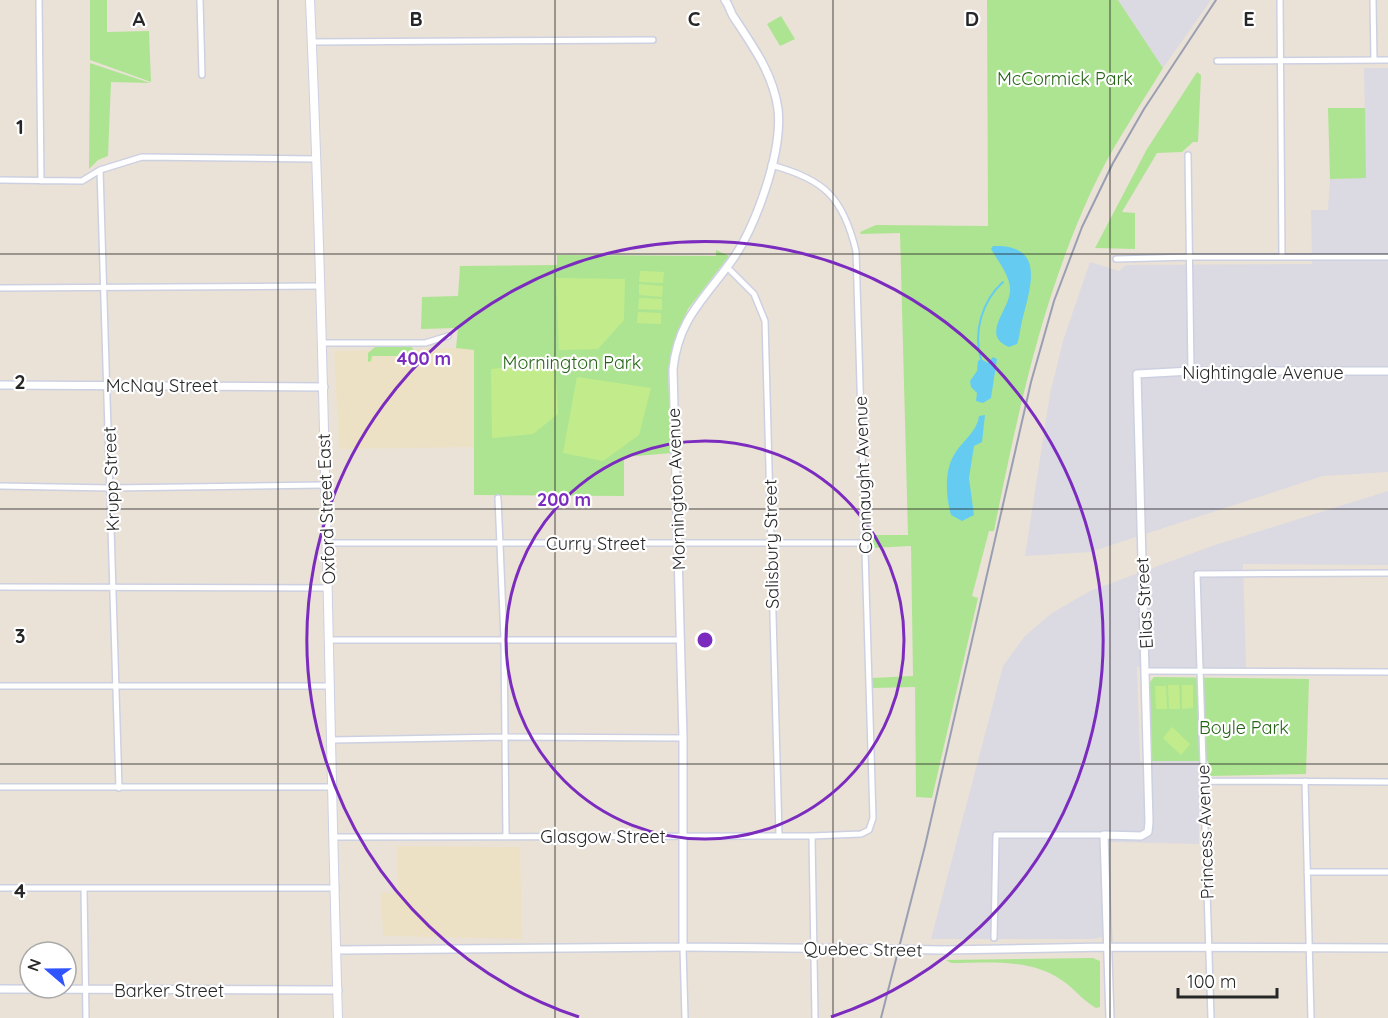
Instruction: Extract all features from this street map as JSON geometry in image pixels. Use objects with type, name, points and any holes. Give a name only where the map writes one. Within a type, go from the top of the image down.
[{"type":"main road","name":"Oxford Street East","points":[[310,0],[324,387],[323,485],[330,640],[339,1018]]},
{"type":"street","points":[[39,0],[40,181]]},
{"type":"street","points":[[200,0],[202,75]]},
{"type":"street","name":"Mornington Avenue","points":[[685,1018],[683,738],[673,369],[675,349],[692,309],[727,267],[751,227],[771,165],[778,134],[778,109],[763,63],[725,0]]},
{"type":"street","points":[[1280,0],[1282,256]]},
{"type":"street","points":[[1372,0],[1374,60]]},
{"type":"street","points":[[312,42],[653,40]]},
{"type":"street","points":[[1217,61],[1388,60]]},
{"type":"street","points":[[1188,155],[1191,371]]},
{"type":"street","points":[[0,180],[82,181],[123,160],[142,157],[316,159]]},
{"type":"street","name":"Connaught Avenue","points":[[771,165],[796,172],[822,185],[847,220],[856,251],[873,818],[869,830]]},
{"type":"street","name":"Krupp Street","points":[[100,170],[119,788]]},
{"type":"street","points":[[1116,259],[1190,256],[1388,257]]},
{"type":"street","name":"Salisbury Street","points":[[727,267],[754,294],[765,321],[779,835]]},
{"type":"street","points":[[0,288],[320,286]]},
{"type":"street","points":[[322,343],[425,343],[448,336]]},
{"type":"street","name":"Nightingale Avenue","points":[[1137,374],[1191,371],[1388,371]]},
{"type":"street","name":"Elias Street","points":[[1104,835],[1141,836],[1148,832],[1147,671],[1141,563],[1137,374]]},
{"type":"street","name":"McNay Street","points":[[0,385],[324,387]]},
{"type":"street","points":[[0,486],[111,488],[323,485]]},
{"type":"street","points":[[498,498],[504,639],[506,835]]},
{"type":"street","name":"Curry Street","points":[[326,543],[866,543]]},
{"type":"street","name":"Princess Avenue","points":[[1211,1018],[1197,574],[1388,573]]},
{"type":"street","points":[[0,587],[328,588]]},
{"type":"street","points":[[330,640],[681,640]]},
{"type":"street","points":[[1147,671],[1388,672]]},
{"type":"street","points":[[0,687],[331,686]]},
{"type":"street","points":[[332,740],[505,737],[683,738]]},
{"type":"street","points":[[1204,781],[1388,782]]},
{"type":"street","points":[[1305,781],[1311,1018]]},
{"type":"street","points":[[0,787],[334,787]]},
{"type":"street","name":"Glasgow Street","points":[[335,837],[812,836],[861,834],[869,830]]},
{"type":"street","points":[[993,938],[996,835],[1104,835],[1110,1018]]},
{"type":"street","points":[[812,836],[815,1018]]},
{"type":"street","points":[[1307,872],[1388,872]]},
{"type":"street","points":[[0,888],[336,888]]},
{"type":"street","points":[[84,888],[86,1018]]},
{"type":"street","name":"Quebec Street","points":[[337,950],[683,947],[944,950],[1107,947],[1388,948]]},
{"type":"street","name":"Barker Street","points":[[0,989],[338,990]]},
{"type":"shaded area","points":[[1118,0],[1211,0],[1163,68]]},
{"type":"shaded area","points":[[1364,68],[1388,68],[1388,472],[1323,476],[1090,552],[1025,556],[1050,394],[1063,341],[1090,262],[1119,271],[1126,265],[1312,264],[1311,210],[1328,210],[1330,179],[1366,177]]},
{"type":"shaded area","points":[[456,348],[474,350],[474,447],[339,449],[334,351]]},
{"type":"shaded area","points":[[1388,491],[1388,565],[1243,564],[1246,668],[1137,667],[1140,761],[1199,761],[1199,844],[1109,842],[1110,935],[1094,939],[931,939],[1003,666],[1025,636],[1052,613],[1090,591],[1212,546]]},
{"type":"shaded area","points":[[398,846],[520,847],[522,939],[383,936],[381,892],[398,893]]},
{"type":"green space","points":[[90,0],[107,0],[107,32],[149,31],[151,82],[90,60]]},
{"type":"green space","name":"McCormick Park","points":[[987,0],[1118,0],[1163,68],[1106,162],[1090,194],[1058,276],[1032,360],[994,531],[989,531],[972,596],[978,598],[932,798],[916,797],[915,687],[872,688],[872,678],[913,676],[911,546],[871,548],[872,535],[908,535],[900,233],[861,234],[860,232],[876,225],[988,226]]},
{"type":"green space","points":[[781,16],[795,39],[780,46],[767,24]]},
{"type":"green space","points":[[90,63],[150,83],[111,82],[108,156],[98,160],[89,169]]},
{"type":"green space","points":[[1197,72],[1201,75],[1198,142],[1193,142],[1182,152],[1157,153],[1122,212],[1135,213],[1135,249],[1095,248],[1147,149]]},
{"type":"green space","points":[[1328,108],[1365,108],[1366,178],[1330,179]]},
{"type":"green space","name":"Mornington Park","points":[[716,250],[729,256],[688,309],[674,341],[668,374],[672,453],[624,457],[624,496],[474,495],[474,350],[456,348],[458,328],[421,329],[422,297],[458,296],[460,266],[557,265],[557,255],[716,256]]},
{"type":"green space","points":[[640,271],[664,272],[663,283],[639,282]]},
{"type":"green space","points":[[556,278],[625,279],[624,320],[598,349],[559,350]]},
{"type":"green space","points":[[639,284],[663,286],[662,297],[639,295]]},
{"type":"green space","points":[[639,298],[662,299],[662,310],[638,309]]},
{"type":"green space","points":[[638,312],[661,313],[661,324],[637,323]]},
{"type":"green space","points":[[410,346],[417,352],[417,362],[414,362],[414,356],[372,356],[371,361],[368,362],[368,353],[375,347]]},
{"type":"green space","points":[[555,362],[558,414],[533,434],[492,438],[491,369]]},
{"type":"green space","points":[[577,377],[651,388],[639,435],[603,461],[563,453]]},
{"type":"green space","name":"Boyle Park","points":[[1154,677],[1309,679],[1306,774],[1209,776],[1208,761],[1152,761],[1149,683]]},
{"type":"green space","points":[[1168,685],[1179,685],[1180,709],[1169,709]]},
{"type":"green space","points":[[1182,685],[1193,685],[1193,708],[1182,709]]},
{"type":"green space","points":[[1155,686],[1166,686],[1167,709],[1156,709]]},
{"type":"green space","points":[[1172,727],[1190,744],[1181,755],[1163,738]]},
{"type":"green space","points":[[1093,958],[1100,961],[1100,1007],[1096,1008],[1048,972],[1007,963],[951,963],[946,960]]},
{"type":"water","points":[[993,246],[1010,247],[1021,252],[1028,260],[1031,270],[1031,282],[1018,341],[1017,344],[1009,347],[1001,342],[996,329],[1008,299],[1010,286],[991,249]]},
{"type":"water","points":[[993,357],[997,359],[991,398],[983,403],[976,401],[977,393],[971,387],[970,381],[977,371],[978,361],[981,359],[988,363]]},
{"type":"water","points":[[985,415],[982,442],[974,446],[969,478],[974,515],[962,521],[951,515],[947,477],[951,461],[957,450],[972,432],[979,416]]},
{"type":"waterway","points":[[981,359],[978,338],[981,318],[990,298],[1003,282]]},
{"type":"railway","points":[[881,1018],[925,846],[1031,382],[1054,301],[1082,227],[1113,163],[1144,109],[1216,0]]}]
